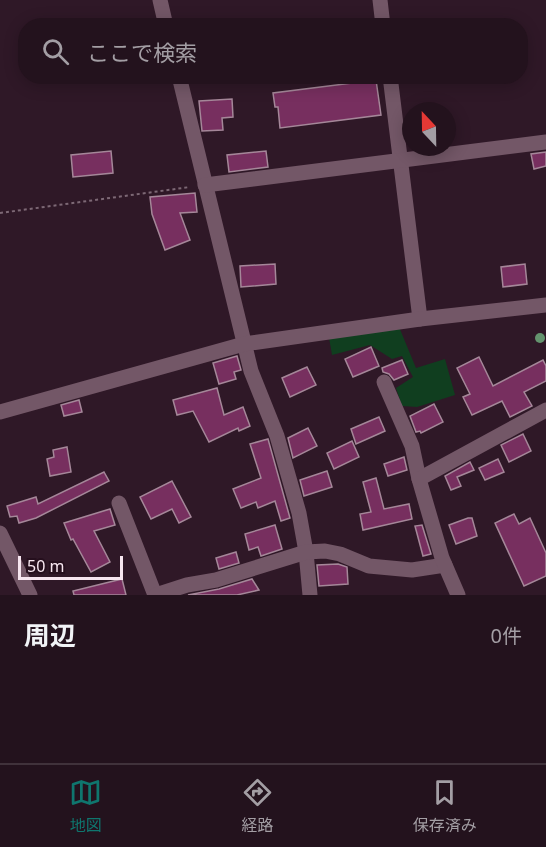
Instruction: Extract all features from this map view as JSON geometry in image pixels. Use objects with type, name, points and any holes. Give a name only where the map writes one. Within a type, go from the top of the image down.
[{"type":"street","points":[[160,0],[164,18]]},
{"type":"street","points":[[380,0],[382,18]]},
{"type":"street","points":[[181,84],[251,371],[277,436],[299,513],[310,595]]},
{"type":"street","points":[[391,84],[420,319]]},
{"type":"street","points":[[205,185],[546,142]]},
{"type":"street","points":[[0,412],[244,344],[420,319],[546,305]]},
{"type":"street","points":[[384,382],[412,446],[419,479],[445,565],[458,595]]},
{"type":"street","points":[[419,479],[546,410]]},
{"type":"street","points":[[119,503],[156,595],[187,585],[216,580],[306,552],[325,551],[340,554],[369,566],[412,570],[445,565]]},
{"type":"street","points":[[0,533],[30,595]]},
{"type":"path","points":[[0,213],[205,185]]},
{"type":"green space","points":[[397,322],[416,368],[445,359],[455,395],[417,407],[402,406],[396,388],[413,377],[402,356],[392,359],[370,345],[332,355],[328,332]]},
{"type":"building","points":[[344,84],[377,84],[381,115],[280,128],[278,107],[275,107],[273,93]]},
{"type":"building","points":[[232,99],[233,117],[222,118],[223,130],[202,131],[199,101]]},
{"type":"building","points":[[111,151],[113,173],[73,177],[71,155]]},
{"type":"building","points":[[266,151],[268,167],[229,172],[227,155]]},
{"type":"building","points":[[546,152],[546,166],[534,169],[531,154]]},
{"type":"building","points":[[195,193],[197,212],[180,213],[190,240],[165,250],[152,214],[150,197]]},
{"type":"building","points":[[275,264],[276,284],[241,287],[240,266]]},
{"type":"building","points":[[525,264],[527,284],[503,287],[501,267]]},
{"type":"building","points":[[371,347],[379,366],[353,377],[345,359]]},
{"type":"building","points":[[237,356],[241,370],[234,372],[236,379],[219,384],[213,363]]},
{"type":"building","points":[[479,357],[493,386],[543,360],[546,366],[546,381],[524,392],[532,406],[510,417],[502,401],[472,415],[463,397],[470,394],[457,368]]},
{"type":"building","points":[[402,360],[408,374],[394,380],[389,374],[383,372],[382,368]]},
{"type":"building","points":[[307,367],[316,385],[290,397],[282,378]]},
{"type":"building","points":[[217,388],[224,415],[243,407],[250,426],[239,431],[238,428],[209,442],[193,411],[177,415],[173,400]]},
{"type":"building","points":[[79,400],[82,412],[64,416],[61,405]]},
{"type":"building","points":[[434,404],[443,422],[421,433],[416,432],[410,416]]},
{"type":"building","points":[[379,417],[385,431],[356,444],[351,429]]},
{"type":"building","points":[[308,428],[317,446],[293,458],[288,438]]},
{"type":"building","points":[[523,434],[531,451],[509,462],[501,445]]},
{"type":"building","points":[[268,439],[290,518],[281,521],[275,501],[258,508],[256,502],[241,508],[233,489],[261,478],[250,444]]},
{"type":"building","points":[[352,441],[359,457],[334,469],[327,453]]},
{"type":"building","points":[[67,447],[71,472],[50,476],[47,459],[54,457],[53,450]]},
{"type":"building","points":[[404,457],[407,470],[388,476],[384,464]]},
{"type":"building","points":[[498,459],[504,472],[485,480],[479,468]]},
{"type":"building","points":[[470,462],[474,470],[457,477],[461,486],[451,490],[445,476]]},
{"type":"building","points":[[327,471],[332,487],[304,496],[300,480]]},
{"type":"building","points":[[104,472],[109,481],[36,518],[19,523],[17,516],[10,517],[7,506],[36,497],[38,504]]},
{"type":"building","points":[[376,478],[384,509],[409,504],[412,519],[363,530],[360,514],[371,512],[363,482]]},
{"type":"building","points":[[172,481],[191,517],[179,523],[172,509],[151,519],[140,497]]},
{"type":"building","points":[[110,509],[115,525],[94,531],[110,562],[91,572],[73,539],[71,540],[64,523]]},
{"type":"building","points":[[514,514],[519,524],[530,518],[546,553],[546,576],[524,586],[495,523]]},
{"type":"building","points":[[472,518],[477,536],[456,544],[449,525]]},
{"type":"building","points":[[275,525],[282,549],[261,556],[258,547],[249,550],[245,534]]},
{"type":"building","points":[[422,525],[431,554],[423,556],[415,526]]},
{"type":"building","points":[[236,552],[239,563],[219,569],[216,558]]},
{"type":"building","points":[[338,564],[347,567],[348,584],[319,586],[317,565]]},
{"type":"building","points":[[122,579],[126,595],[74,595],[73,591]]},
{"type":"building","points":[[252,579],[259,590],[237,595],[188,595],[219,589]]}]
